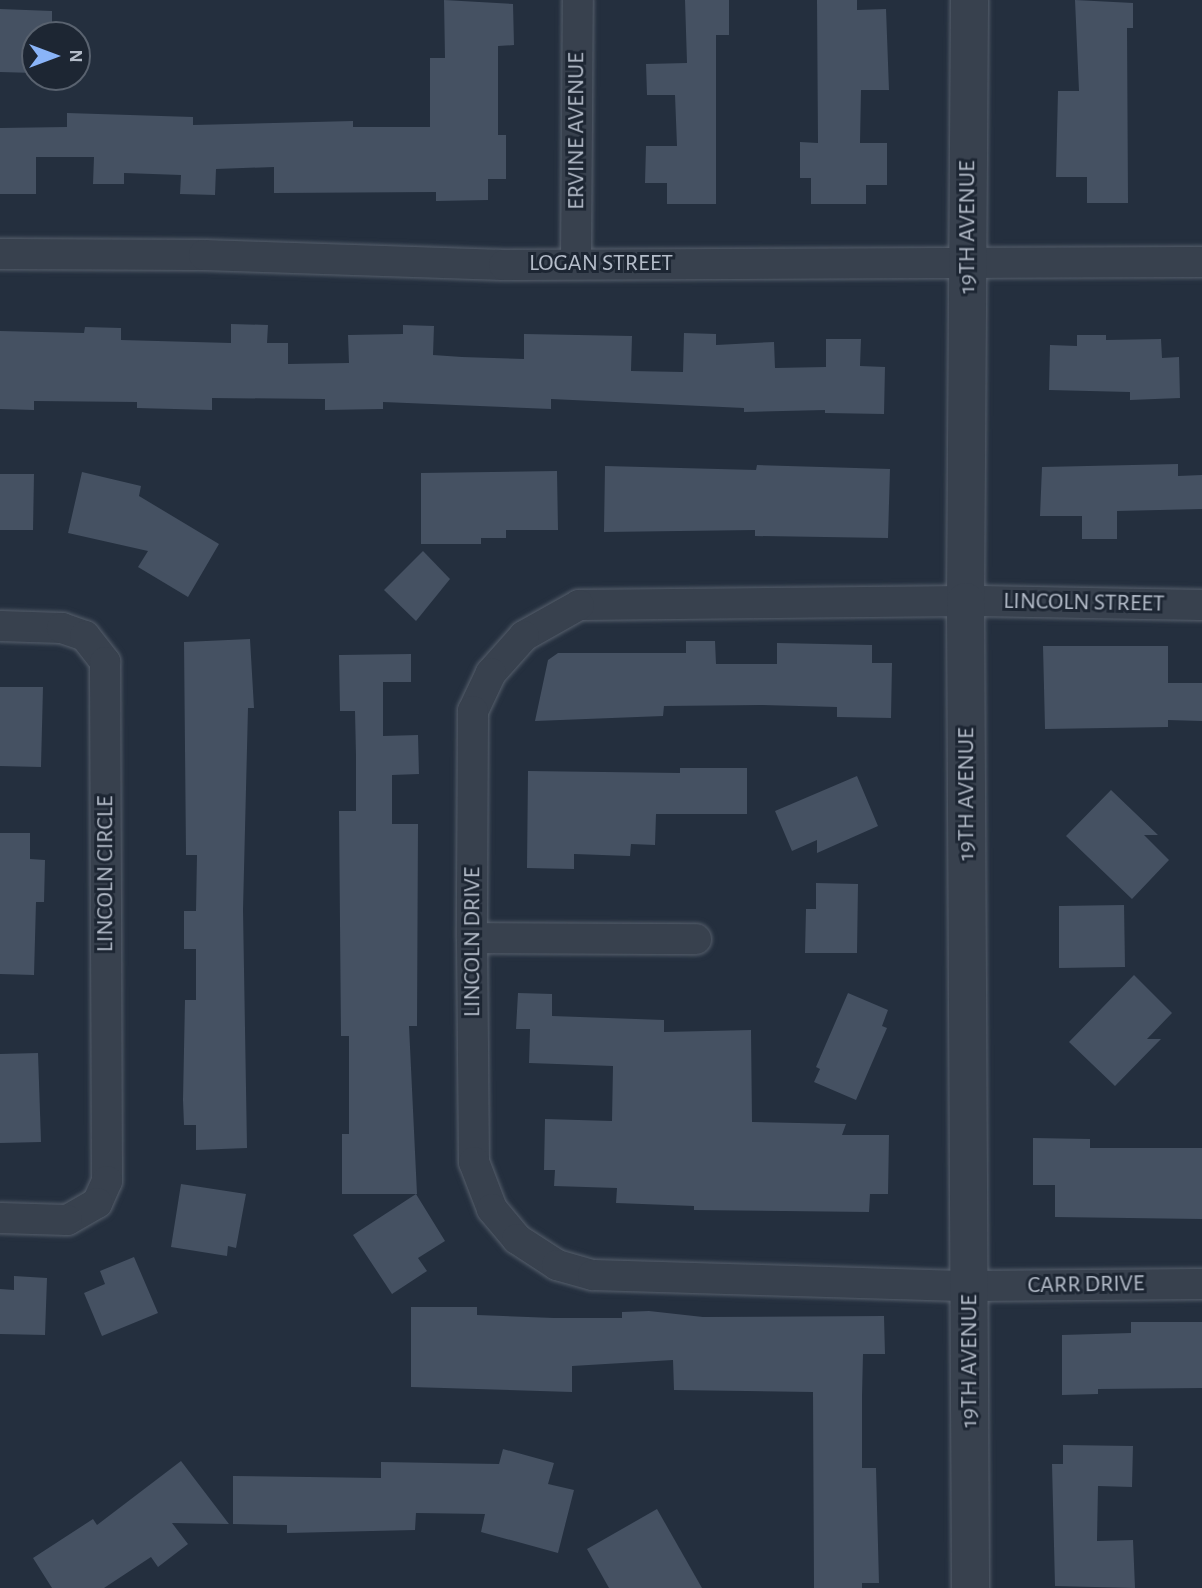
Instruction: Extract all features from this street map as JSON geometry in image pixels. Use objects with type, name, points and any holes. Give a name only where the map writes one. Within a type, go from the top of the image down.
[{"type":"street","name":"ERVINE AVENUE","points":[[576,262],[578,0]]},
{"type":"street","name":"19TH AVENUE","points":[[969,0],[965,601],[970,1588]]},
{"type":"street","name":"LOGAN STREET","points":[[0,254],[968,265],[1202,262]]},
{"type":"street","name":"LINCOLN STREET","points":[[965,601],[1202,605]]},
{"type":"street","name":"LINCOLN DRIVE","points":[[965,601],[579,605],[532,629],[491,673],[473,711],[472,938],[474,1163],[492,1209],[517,1239],[557,1265],[593,1275],[970,1286]]},
{"type":"street","name":"LINCOLN CIRCLE","points":[[0,625],[62,628],[85,636],[105,662],[107,1181],[97,1203],[67,1220],[0,1218]]},
{"type":"street","points":[[472,938],[696,939]]},
{"type":"street","name":"CARR DRIVE","points":[[970,1286],[1202,1284]]},
{"type":"building","points":[[444,0],[513,4],[514,45],[498,46],[498,135],[506,135],[506,179],[488,179],[488,200],[436,201],[436,192],[274,193],[274,167],[216,169],[215,195],[180,194],[181,175],[124,173],[124,184],[93,184],[94,157],[36,157],[36,194],[0,194],[0,128],[67,127],[67,113],[193,117],[193,125],[353,121],[353,127],[430,127],[430,58],[445,58]]},
{"type":"building","points":[[685,0],[729,0],[729,35],[716,35],[716,204],[667,204],[667,183],[645,183],[646,146],[677,146],[675,95],[647,95],[646,64],[687,63]]},
{"type":"building","points":[[817,0],[857,0],[857,10],[886,9],[889,90],[861,90],[860,143],[887,143],[887,185],[866,185],[866,204],[811,204],[811,178],[800,178],[800,142],[818,143]]},
{"type":"building","points":[[1075,0],[1133,3],[1133,28],[1127,28],[1128,203],[1087,203],[1087,177],[1056,177],[1058,91],[1079,91]]},
{"type":"building","points":[[0,9],[52,11],[52,21],[21,21],[21,73],[0,72]]},
{"type":"building","points":[[231,324],[268,325],[267,343],[288,343],[288,364],[349,363],[348,335],[403,334],[403,325],[434,326],[433,355],[462,357],[524,359],[524,334],[632,336],[631,371],[683,372],[684,333],[716,334],[716,345],[774,342],[775,368],[826,367],[826,339],[861,339],[860,366],[885,367],[884,414],[825,413],[825,410],[744,412],[744,408],[551,399],[551,409],[383,402],[383,409],[325,410],[325,399],[212,398],[212,410],[137,408],[137,402],[34,401],[34,410],[0,409],[0,331],[84,333],[85,327],[121,328],[121,340],[231,343]]},
{"type":"building","points":[[1077,335],[1106,335],[1106,340],[1161,339],[1162,358],[1179,357],[1180,398],[1130,400],[1130,392],[1049,390],[1050,345],[1077,346]]},
{"type":"building","points":[[1178,464],[1178,476],[1202,475],[1202,509],[1117,511],[1117,539],[1082,539],[1082,516],[1040,516],[1042,467]]},
{"type":"building","points":[[757,465],[890,469],[888,538],[755,536],[755,530],[604,532],[605,466],[756,470]]},
{"type":"building","points":[[557,471],[558,530],[506,530],[506,538],[481,538],[481,544],[421,544],[421,473]]},
{"type":"building","points":[[82,472],[141,486],[139,496],[219,544],[188,597],[138,567],[148,551],[68,533]]},
{"type":"building","points":[[0,474],[34,474],[33,530],[0,530]]},
{"type":"building","points":[[423,551],[450,579],[416,621],[384,590]]},
{"type":"building","points":[[250,639],[254,708],[248,708],[243,910],[247,1148],[196,1150],[196,1125],[184,1125],[183,1100],[185,1000],[196,1000],[196,949],[184,949],[184,911],[196,911],[197,855],[186,855],[184,642]]},
{"type":"building","points":[[686,641],[715,641],[716,664],[777,664],[777,643],[872,645],[872,663],[892,663],[891,718],[837,717],[837,707],[761,705],[664,706],[663,716],[535,721],[548,660],[558,653],[686,653]]},
{"type":"building","points":[[1043,646],[1168,646],[1168,683],[1202,683],[1202,721],[1168,720],[1168,727],[1045,729]]},
{"type":"building","points":[[411,654],[411,682],[383,682],[383,736],[418,735],[419,774],[392,775],[392,824],[418,824],[417,1026],[409,1026],[417,1194],[342,1194],[342,1134],[349,1134],[349,1036],[341,1036],[339,811],[356,811],[356,756],[355,711],[340,711],[339,655]]},
{"type":"building","points":[[0,687],[43,687],[41,767],[0,766]]},
{"type":"building","points":[[680,768],[747,768],[747,814],[656,814],[655,845],[631,844],[630,856],[574,854],[574,869],[527,868],[528,771],[680,773]]},
{"type":"building","points":[[857,776],[878,826],[817,853],[817,840],[792,851],[775,811]]},
{"type":"building","points":[[1111,790],[1158,835],[1144,835],[1169,860],[1132,899],[1066,836]]},
{"type":"building","points":[[0,833],[30,833],[30,859],[45,860],[44,902],[36,902],[34,975],[0,974]]},
{"type":"building","points":[[816,883],[858,884],[857,953],[805,953],[806,909],[816,909]]},
{"type":"building","points":[[1124,905],[1125,967],[1059,968],[1059,906]]},
{"type":"building","points":[[1134,975],[1172,1013],[1147,1039],[1161,1039],[1115,1086],[1069,1042]]},
{"type":"building","points":[[518,993],[552,994],[552,1016],[664,1020],[664,1032],[751,1030],[752,1122],[846,1124],[842,1135],[889,1135],[888,1194],[870,1194],[869,1212],[694,1210],[694,1206],[616,1203],[617,1188],[554,1186],[555,1170],[544,1170],[545,1119],[612,1121],[613,1066],[529,1063],[530,1029],[516,1029]]},
{"type":"building","points":[[848,993],[888,1010],[882,1026],[887,1028],[856,1100],[814,1082],[820,1069],[816,1067]]},
{"type":"building","points":[[38,1053],[41,1142],[0,1143],[0,1054]]},
{"type":"building","points":[[1033,1138],[1090,1139],[1090,1148],[1202,1148],[1202,1219],[1055,1217],[1055,1185],[1033,1185]]},
{"type":"building","points":[[181,1184],[246,1194],[236,1248],[228,1246],[227,1256],[171,1247]]},
{"type":"building","points":[[416,1194],[445,1241],[418,1258],[427,1271],[392,1294],[353,1235]]},
{"type":"building","points":[[134,1257],[158,1313],[102,1336],[84,1293],[105,1284],[100,1271]]},
{"type":"building","points":[[14,1276],[47,1278],[45,1335],[0,1334],[0,1289],[14,1290]]},
{"type":"building","points":[[411,1307],[477,1307],[477,1315],[554,1318],[622,1318],[622,1312],[649,1311],[703,1317],[884,1316],[885,1354],[863,1354],[862,1396],[862,1468],[876,1468],[879,1583],[862,1583],[862,1588],[814,1588],[813,1392],[674,1390],[673,1360],[572,1366],[572,1392],[411,1387]]},
{"type":"building","points":[[1131,1322],[1202,1322],[1202,1388],[1098,1389],[1098,1394],[1062,1395],[1062,1335],[1131,1333]]},
{"type":"building","points":[[1063,1445],[1133,1446],[1132,1487],[1098,1486],[1097,1541],[1133,1540],[1135,1588],[1055,1586],[1052,1464],[1063,1464]]},
{"type":"building","points":[[503,1449],[554,1463],[548,1484],[574,1490],[558,1553],[481,1532],[485,1514],[416,1513],[415,1530],[287,1533],[287,1525],[233,1524],[233,1476],[381,1478],[381,1462],[499,1464]]},
{"type":"building","points":[[181,1461],[229,1524],[172,1523],[188,1544],[158,1567],[151,1557],[104,1588],[52,1588],[33,1558],[93,1519],[97,1525]]},
{"type":"building","points":[[657,1509],[702,1588],[609,1588],[587,1549]]}]
